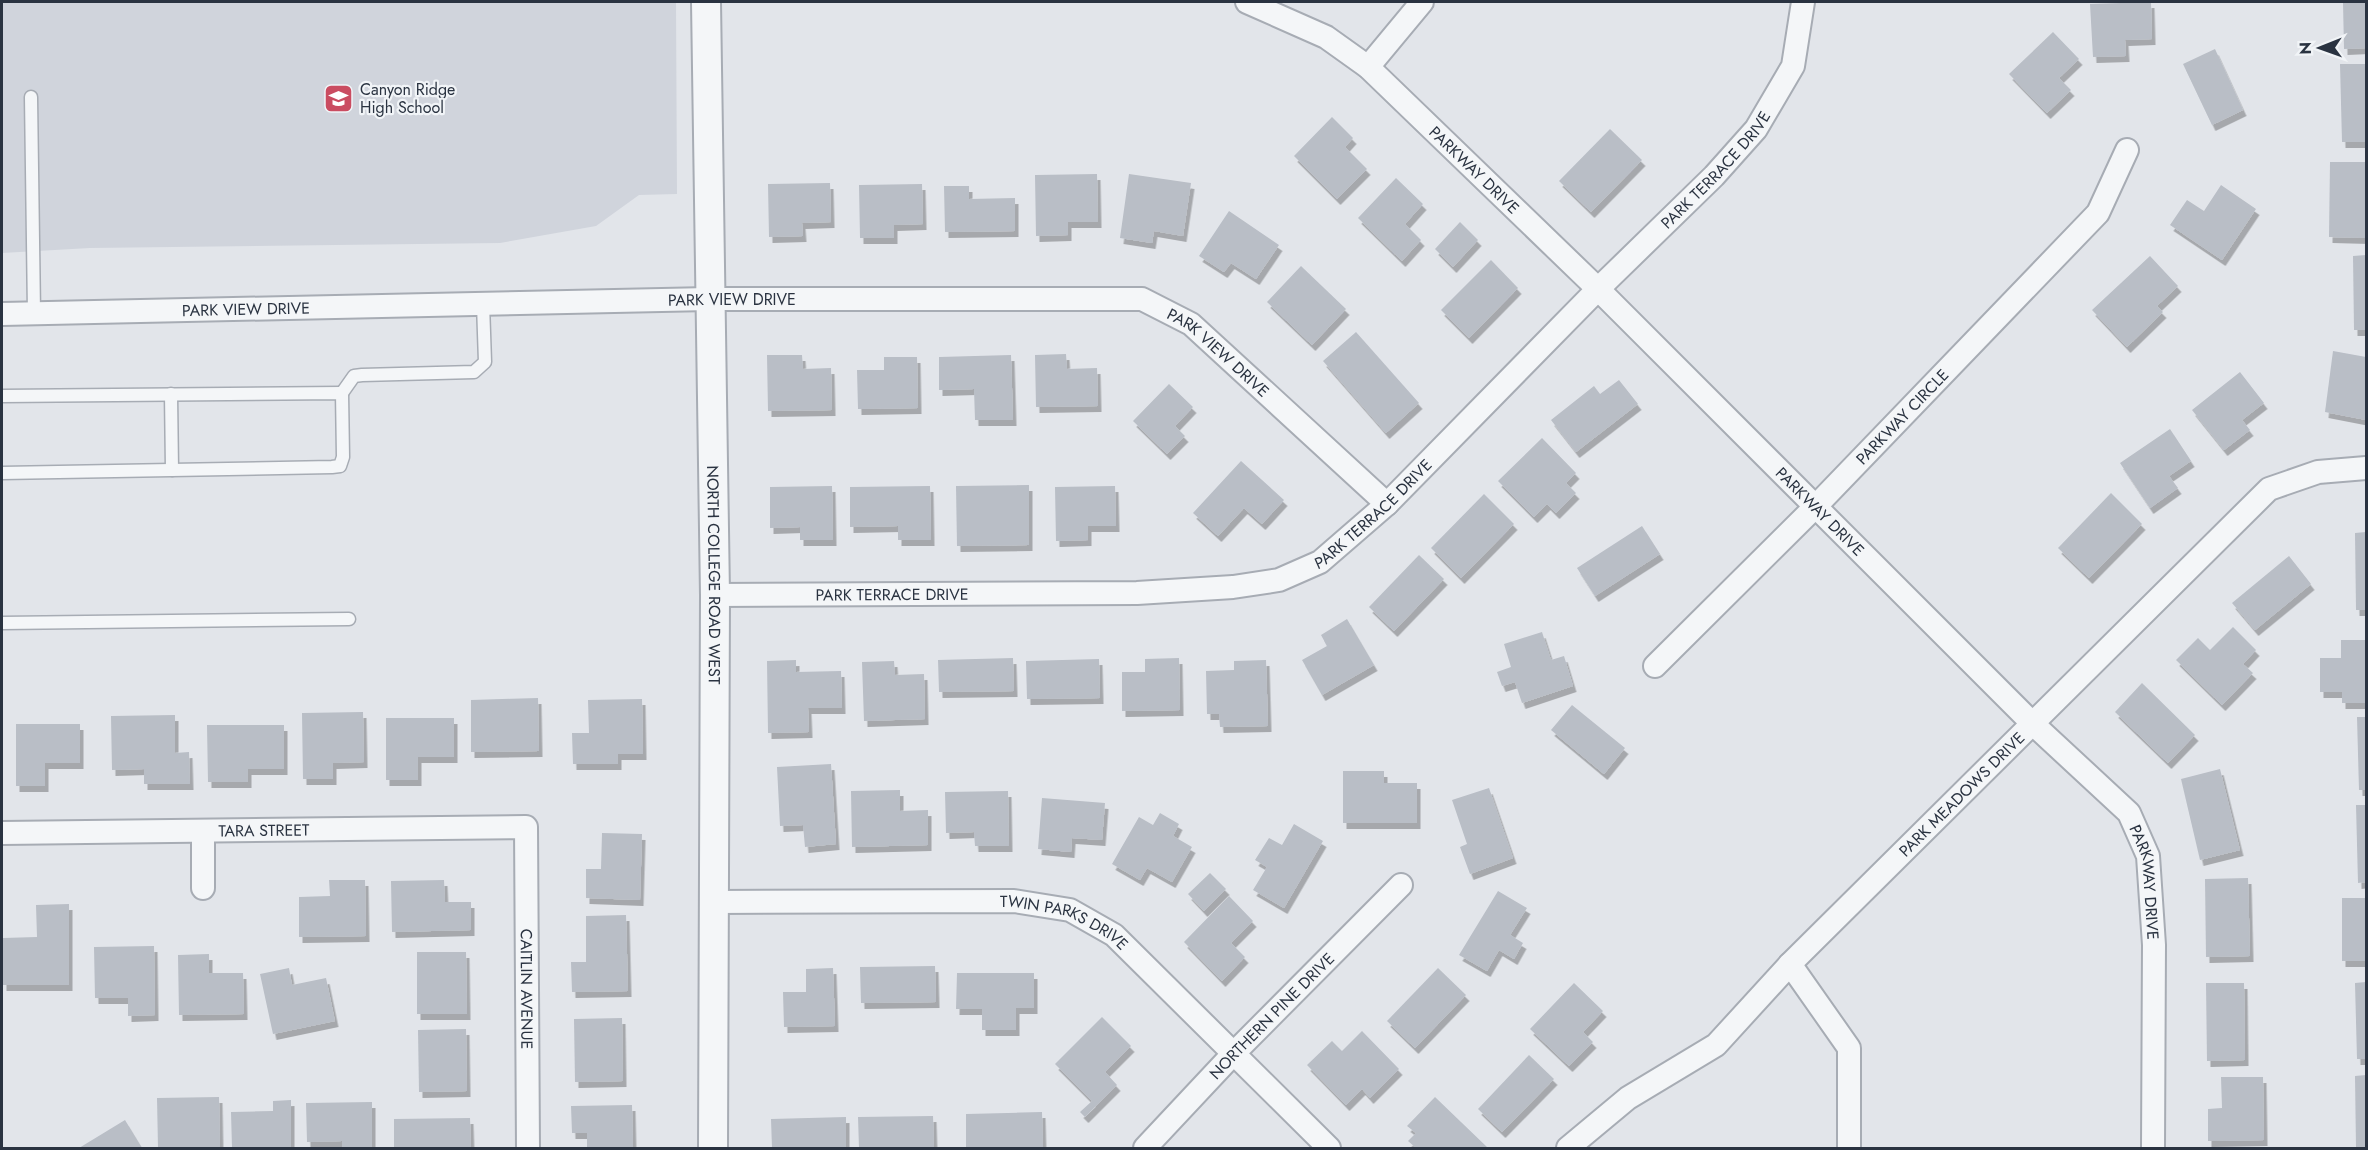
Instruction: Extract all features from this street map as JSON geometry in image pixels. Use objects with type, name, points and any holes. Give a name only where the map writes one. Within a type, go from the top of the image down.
[{"type":"street","name":"NORTH COLLEGE ROAD WEST","points":[[706,2],[714,595],[713,1149]]},
{"type":"street","name":"PARKWAY DRIVE","points":[[1247,2],[1326,37],[1368,67],[1598,289],[2032,723],[2129,813],[2148,856],[2154,945],[2153,1149]]},
{"type":"street","points":[[1368,67],[1422,2]]},
{"type":"street","name":"PARK TERRACE DRIVE","points":[[714,595],[1137,593],[1233,587],[1279,580],[1320,562],[1387,504],[1598,289],[1714,176],[1756,129],[1792,66],[1803,2]]},
{"type":"street","name":"PARKWAY CIRCLE","points":[[1655,666],[1816,506],[2098,213],[2127,150]]},
{"type":"street","name":"PARK VIEW DRIVE","points":[[2,314],[709,299],[1142,299],[1191,324],[1387,504]]},
{"type":"street","name":"PARK MEADOWS DRIVE","points":[[1568,1149],[1628,1098],[1716,1045],[1790,964],[2269,489],[2318,472],[2367,468]]},
{"type":"street","name":"TARA STREET","points":[[2,833],[203,833],[526,827]]},
{"type":"street","name":"CAITLIN AVENUE","points":[[526,827],[528,1149]]},
{"type":"street","points":[[203,833],[203,888]]},
{"type":"street","name":"NORTHERN PINE DRIVE","points":[[1145,1149],[1234,1053],[1401,885]]},
{"type":"street","name":"TWIN PARKS DRIVE","points":[[715,902],[1014,901],[1070,910],[1114,935],[1329,1149]]},
{"type":"street","points":[[1790,964],[1849,1048],[1849,1149]]},
{"type":"lane","points":[[31,98],[34,313]]},
{"type":"lane","points":[[2,473],[340,466],[343,457],[342,393],[354,376],[474,372],[485,362],[483,303]]},
{"type":"lane","points":[[2,396],[342,393]]},
{"type":"lane","points":[[171,394],[172,470]]},
{"type":"lane","points":[[2,623],[349,619]]},
{"type":"shaded area","name":"Canyon Ridge High School","points":[[2,2],[676,2],[677,194],[639,195],[596,226],[500,243],[90,248],[2,253]]},
{"type":"building","points":[[2151,2],[2152,39],[2125,40],[2126,56],[2093,57],[2090,4]]},
{"type":"building","points":[[2343,2],[2366,2],[2366,48],[2344,49]]},
{"type":"building","points":[[2053,32],[2079,59],[2059,78],[2071,90],[2047,113],[2009,74]]},
{"type":"building","points":[[2215,49],[2243,110],[2212,125],[2183,64]]},
{"type":"building","points":[[2340,64],[2366,64],[2366,142],[2342,142]]},
{"type":"building","points":[[1332,117],[1353,138],[1345,147],[1367,169],[1337,199],[1294,156]]},
{"type":"building","points":[[1610,129],[1642,160],[1591,212],[1559,181]]},
{"type":"building","points":[[2330,162],[2366,162],[2366,238],[2329,237]]},
{"type":"building","points":[[1097,174],[1098,222],[1068,222],[1068,235],[1036,236],[1035,175]]},
{"type":"building","points":[[1129,174],[1191,183],[1183,236],[1154,231],[1152,243],[1120,238]]},
{"type":"building","points":[[1396,178],[1423,204],[1405,224],[1421,240],[1402,261],[1358,218]]},
{"type":"building","points":[[830,183],[831,222],[802,223],[803,236],[769,237],[768,184]]},
{"type":"building","points":[[922,184],[923,224],[894,225],[894,238],[860,238],[859,185]]},
{"type":"building","points":[[2221,185],[2256,209],[2222,260],[2170,225],[2187,200],[2204,211]]},
{"type":"building","points":[[944,186],[969,186],[969,199],[1015,198],[1015,231],[945,232]]},
{"type":"building","points":[[1229,211],[1279,245],[1256,279],[1231,263],[1224,272],[1199,256]]},
{"type":"building","points":[[1460,222],[1478,240],[1453,267],[1435,249]]},
{"type":"building","points":[[2366,255],[2366,330],[2354,330],[2353,256]]},
{"type":"building","points":[[2150,256],[2178,286],[2157,306],[2163,312],[2127,347],[2092,310]]},
{"type":"building","points":[[1491,260],[1518,288],[1469,338],[1441,310]]},
{"type":"building","points":[[1301,266],[1346,309],[1312,345],[1267,302]]},
{"type":"building","points":[[1356,332],[1419,403],[1386,433],[1323,361]]},
{"type":"building","points":[[2333,351],[2366,357],[2366,420],[2325,412]]},
{"type":"building","points":[[1066,354],[1067,369],[1097,368],[1098,406],[1036,407],[1035,355]]},
{"type":"building","points":[[767,355],[802,355],[803,369],[831,368],[832,410],[768,411]]},
{"type":"building","points":[[1011,355],[1013,420],[975,420],[974,389],[939,390],[939,357]]},
{"type":"building","points":[[884,357],[917,357],[918,408],[858,409],[857,370],[884,370]]},
{"type":"building","points":[[2240,372],[2264,403],[2242,420],[2250,430],[2224,450],[2192,410]]},
{"type":"building","points":[[1619,380],[1638,404],[1576,452],[1551,420],[1594,386],[1600,394]]},
{"type":"building","points":[[1169,384],[1193,407],[1175,426],[1185,436],[1167,454],[1133,421]]},
{"type":"building","points":[[2170,429],[2191,461],[2169,476],[2178,488],[2150,508],[2120,463]]},
{"type":"building","points":[[1542,438],[1576,473],[1566,483],[1576,493],[1556,513],[1547,504],[1534,517],[1498,481]]},
{"type":"building","points":[[1241,461],[1284,500],[1262,524],[1244,508],[1218,536],[1193,513]]},
{"type":"building","points":[[1029,485],[1029,545],[957,546],[956,486]]},
{"type":"building","points":[[832,486],[833,540],[800,540],[800,527],[770,528],[770,487]]},
{"type":"building","points":[[930,486],[931,540],[898,540],[898,526],[850,527],[850,487]]},
{"type":"building","points":[[1115,486],[1116,526],[1088,526],[1088,540],[1056,541],[1055,487]]},
{"type":"building","points":[[2111,493],[2142,524],[2089,578],[2058,548]]},
{"type":"building","points":[[1484,494],[1514,524],[1461,578],[1431,548]]},
{"type":"building","points":[[1642,526],[1660,554],[1595,596],[1577,568]]},
{"type":"building","points":[[2366,532],[2366,610],[2356,610],[2355,533]]},
{"type":"building","points":[[1419,555],[1444,579],[1394,631],[1369,607]]},
{"type":"building","points":[[2289,556],[2311,584],[2255,630],[2232,603]]},
{"type":"building","points":[[1347,619],[1374,665],[1322,695],[1302,660],[1327,646],[1321,635]]},
{"type":"building","points":[[2233,627],[2256,650],[2243,664],[2253,673],[2222,705],[2176,660],[2198,638],[2210,650]]},
{"type":"building","points":[[1542,632],[1551,660],[1564,656],[1573,686],[1522,703],[1515,682],[1502,686],[1497,672],[1511,667],[1504,644]]},
{"type":"building","points":[[2341,640],[2366,640],[2366,703],[2342,703],[2342,692],[2320,692],[2320,658],[2341,658]]},
{"type":"building","points":[[1013,658],[1014,691],[939,692],[938,660]]},
{"type":"building","points":[[1179,658],[1180,710],[1122,711],[1122,672],[1145,672],[1145,659]]},
{"type":"building","points":[[1099,659],[1100,698],[1027,699],[1026,661]]},
{"type":"building","points":[[796,660],[796,672],[841,671],[842,708],[808,708],[809,732],[768,733],[767,661]]},
{"type":"building","points":[[1266,660],[1268,726],[1220,727],[1219,714],[1207,714],[1206,671],[1234,670],[1234,661]]},
{"type":"building","points":[[894,661],[895,675],[924,674],[925,719],[864,721],[862,662]]},
{"type":"building","points":[[2142,683],[2195,735],[2168,763],[2115,712]]},
{"type":"building","points":[[538,698],[539,751],[471,752],[471,700]]},
{"type":"building","points":[[642,699],[643,754],[618,754],[618,764],[573,764],[572,733],[589,733],[588,700]]},
{"type":"building","points":[[1572,705],[1625,748],[1604,774],[1551,730]]},
{"type":"building","points":[[363,712],[364,762],[333,763],[333,779],[303,779],[302,713]]},
{"type":"building","points":[[175,715],[175,753],[189,752],[190,784],[144,784],[144,769],[112,770],[111,716]]},
{"type":"building","points":[[2357,717],[2366,717],[2366,790],[2359,790]]},
{"type":"building","points":[[386,718],[454,718],[454,757],[418,757],[418,780],[386,780]]},
{"type":"building","points":[[16,724],[80,724],[80,763],[45,763],[45,786],[16,786]]},
{"type":"building","points":[[207,725],[284,725],[284,769],[248,769],[248,782],[208,782]]},
{"type":"building","points":[[831,764],[836,844],[805,847],[803,825],[780,826],[777,767]]},
{"type":"building","points":[[2220,769],[2240,850],[2200,860],[2181,779]]},
{"type":"building","points":[[1343,771],[1384,771],[1384,783],[1417,783],[1417,823],[1343,823]]},
{"type":"building","points":[[1489,788],[1513,858],[1470,874],[1460,847],[1467,844],[1452,800]]},
{"type":"building","points":[[900,790],[900,811],[928,810],[928,845],[852,847],[851,791]]},
{"type":"building","points":[[1008,791],[1009,846],[975,846],[974,832],[946,833],[945,792]]},
{"type":"building","points":[[1042,798],[1105,803],[1102,840],[1072,838],[1071,852],[1038,849]]},
{"type":"building","points":[[2356,805],[2366,805],[2366,882],[2358,883]]},
{"type":"building","points":[[1160,813],[1179,824],[1173,836],[1192,847],[1172,882],[1147,868],[1140,880],[1112,864],[1139,817],[1153,825]]},
{"type":"building","points":[[1294,824],[1323,841],[1284,908],[1253,890],[1267,867],[1255,860],[1269,838],[1282,845]]},
{"type":"building","points":[[602,833],[642,834],[640,900],[586,898],[586,869],[601,869]]},
{"type":"building","points":[[1210,873],[1226,889],[1204,911],[1188,894]]},
{"type":"building","points":[[2248,878],[2250,956],[2206,957],[2205,879]]},
{"type":"building","points":[[329,880],[365,880],[366,936],[299,937],[299,897],[330,896]]},
{"type":"building","points":[[444,880],[445,902],[471,902],[471,930],[392,932],[391,881]]},
{"type":"building","points":[[1498,891],[1527,908],[1510,935],[1523,943],[1514,959],[1499,950],[1487,971],[1459,955]]},
{"type":"building","points":[[1229,896],[1253,921],[1231,943],[1245,957],[1222,981],[1184,942]]},
{"type":"building","points":[[2342,898],[2366,898],[2366,961],[2342,961]]},
{"type":"building","points":[[69,904],[69,985],[3,985],[3,938],[37,937],[36,905]]},
{"type":"building","points":[[626,915],[628,991],[572,992],[571,962],[586,962],[586,916]]},
{"type":"building","points":[[154,946],[155,1015],[128,1016],[128,998],[95,998],[94,947]]},
{"type":"building","points":[[417,952],[466,952],[467,1014],[417,1014]]},
{"type":"building","points":[[209,954],[209,973],[243,973],[244,1014],[179,1015],[178,955]]},
{"type":"building","points":[[935,966],[936,1002],[861,1003],[860,967]]},
{"type":"building","points":[[289,968],[292,985],[326,978],[335,1021],[273,1034],[260,974]]},
{"type":"building","points":[[833,968],[835,1026],[784,1027],[783,992],[806,992],[806,969]]},
{"type":"building","points":[[1438,968],[1466,995],[1415,1048],[1387,1021]]},
{"type":"building","points":[[957,973],[1034,973],[1034,1008],[1016,1008],[1016,1030],[982,1030],[982,1009],[956,1009]]},
{"type":"building","points":[[2366,982],[2366,1059],[2357,1059],[2355,983]]},
{"type":"building","points":[[1574,983],[1603,1011],[1583,1032],[1593,1042],[1569,1066],[1530,1029]]},
{"type":"building","points":[[2206,983],[2244,983],[2245,1060],[2207,1061]]},
{"type":"building","points":[[1102,1017],[1131,1046],[1105,1072],[1117,1085],[1085,1117],[1080,1112],[1092,1101],[1055,1064]]},
{"type":"building","points":[[622,1018],[623,1081],[575,1082],[574,1019]]},
{"type":"building","points":[[466,1029],[467,1091],[419,1092],[418,1030]]},
{"type":"building","points":[[1362,1031],[1399,1069],[1370,1098],[1362,1089],[1346,1105],[1307,1065],[1332,1041],[1342,1051]]},
{"type":"building","points":[[1529,1055],[1554,1079],[1502,1132],[1478,1109]]},
{"type":"building","points":[[2366,1075],[2366,1148],[2356,1148],[2355,1076]]},
{"type":"building","points":[[2221,1077],[2263,1077],[2264,1140],[2208,1141],[2208,1109],[2222,1108]]},
{"type":"building","points":[[219,1097],[220,1148],[158,1148],[157,1098]]},
{"type":"building","points":[[1435,1097],[1487,1147],[1416,1148],[1408,1141],[1416,1133],[1407,1126]]},
{"type":"building","points":[[291,1100],[291,1148],[232,1148],[231,1112],[273,1111],[273,1101]]},
{"type":"building","points":[[372,1102],[372,1148],[342,1148],[342,1141],[307,1142],[306,1103]]},
{"type":"building","points":[[632,1105],[633,1148],[587,1148],[587,1133],[572,1133],[571,1106]]},
{"type":"building","points":[[1042,1112],[1043,1148],[966,1148],[966,1114]]},
{"type":"building","points":[[933,1116],[934,1148],[859,1148],[858,1117]]},
{"type":"building","points":[[846,1117],[846,1148],[772,1148],[771,1119]]},
{"type":"building","points":[[470,1118],[471,1148],[394,1148],[394,1119]]},
{"type":"building","points":[[125,1120],[142,1148],[79,1148]]},
{"type":"place","name":"Canyon Ridge High School","points":[[339,98]]}]
